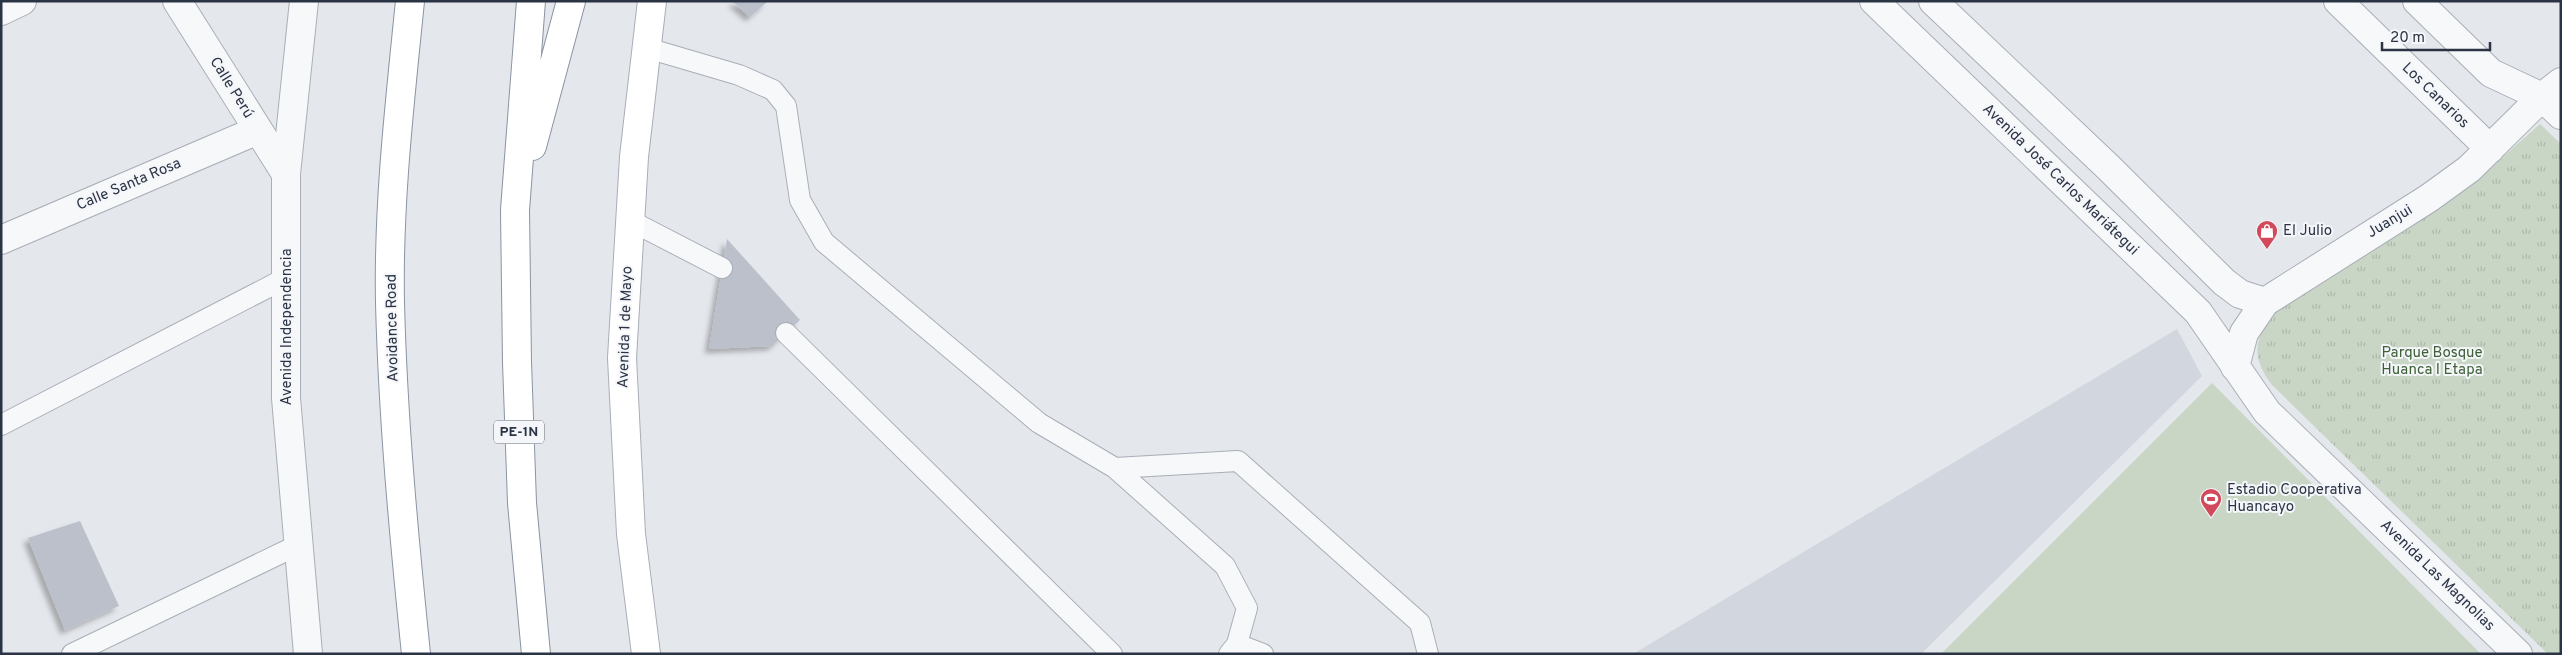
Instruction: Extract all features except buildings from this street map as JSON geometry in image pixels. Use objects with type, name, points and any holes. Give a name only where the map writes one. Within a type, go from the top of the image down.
[{"type":"main road","name":"Avoidance Road","points":[[410,1],[395,148],[390,302],[398,479],[416,654]]},
{"type":"main road","name":"PE-1N","points":[[530,1],[515,210],[517,362],[522,503],[536,654]]},
{"type":"main road","points":[[515,210],[571,1]]},
{"type":"main road","name":"Avenida 1 de Mayo","points":[[646,654],[631,534],[622,358],[634,157],[652,1]]},
{"type":"street","points":[[1,11],[22,1]]},
{"type":"street","name":"Calle Perú","points":[[177,1],[286,174]]},
{"type":"street","name":"Avenida Independencia","points":[[304,1],[286,174],[286,398],[308,654]]},
{"type":"street","name":"Avenida José Carlos Mariátegui","points":[[1874,1],[2198,312],[2235,367]]},
{"type":"street","points":[[1933,1],[2108,167],[2224,282],[2240,294],[2265,302]]},
{"type":"street","name":"Los Canarios","points":[[2338,1],[2490,149]]},
{"type":"street","points":[[2417,1],[2490,73],[2555,98]]},
{"type":"street","name":"Juanjui","points":[[2235,367],[2244,333],[2265,302],[2429,198],[2469,169],[2490,149],[2555,98]]},
{"type":"street","name":"Calle Santa Rosa","points":[[1,240],[258,130]]},
{"type":"street","name":"Avenida Las Magnolias","points":[[2235,367],[2267,412],[2518,654]]},
{"type":"lane","points":[[646,48],[739,75],[773,90],[786,106],[800,200],[824,242],[1038,423],[1115,468],[1225,566],[1247,608],[1233,649],[1263,654]]},
{"type":"lane","points":[[631,222],[722,268]]},
{"type":"lane","points":[[1,425],[286,278]]},
{"type":"lane","points":[[786,333],[1112,654]]},
{"type":"lane","points":[[1115,468],[1238,461],[1420,623],[1428,654]]},
{"type":"lane","points":[[72,654],[298,545]]},
{"type":"shaded area","points":[[2177,329],[2202,376],[1921,654],[1633,654]]},
{"type":"green space","name":"Parque Bosque Huanca I Etapa","points":[[2540,124],[2561,144],[2561,654],[2548,654],[2272,385],[2265,375],[2258,357],[2259,340],[2262,331],[2273,313],[2479,178]]},
{"type":"green space","name":"Estadio Cooperativa Huancayo","points":[[2212,383],[2481,654],[1941,654]]},
{"type":"place","name":"El Julio","points":[[2267,250]]},
{"type":"place","name":"Estadio Cooperativa Huancayo","points":[[2211,518]]}]
